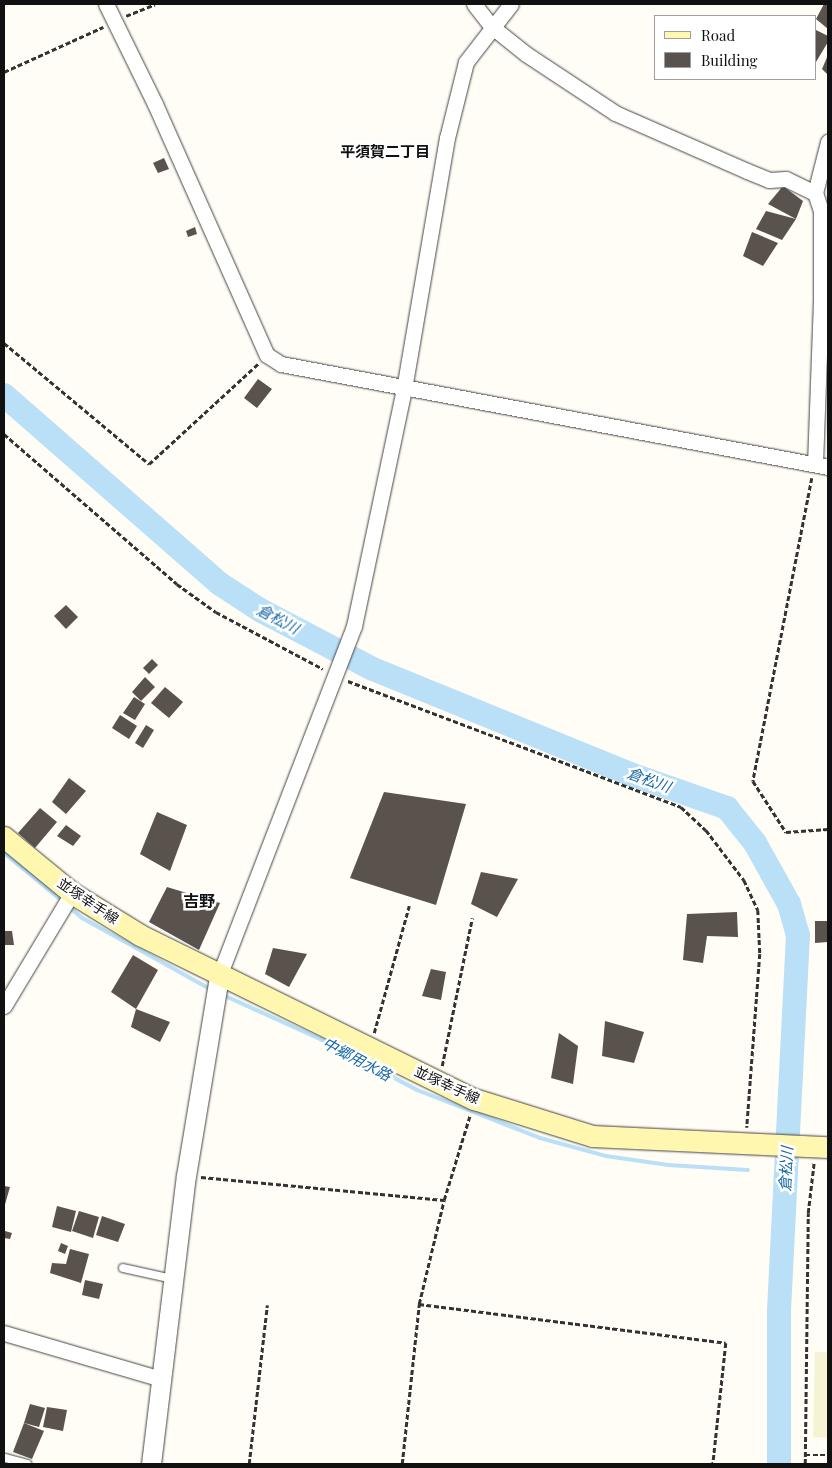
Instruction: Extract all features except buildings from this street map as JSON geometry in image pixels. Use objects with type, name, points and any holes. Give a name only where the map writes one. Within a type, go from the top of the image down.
[{"type":"main road","name":"並塚幸手線","points":[[4,837],[72,892],[140,935],[219,976],[474,1099],[592,1136],[753,1138],[820,1146]]},
{"type":"street","points":[[106,4],[155,104],[267,356],[281,364],[404,389],[821,466],[821,212],[814,193],[828,142]]},
{"type":"street","points":[[474,4],[491,26],[526,54],[615,114],[769,180],[786,179],[814,193]]},
{"type":"street","points":[[150,1464],[186,1176],[219,976],[354,626],[404,389],[448,138],[466,62],[491,26],[511,4]]},
{"type":"street","points":[[4,1006],[72,892]]},
{"type":"street","points":[[4,1333],[161,1378]]},
{"type":"lane","points":[[124,1268],[173,1280]]},
{"type":"lane","points":[[5,1458],[26,1464]]},
{"type":"path","points":[[4,72],[155,4]]},
{"type":"path","points":[[4,343],[149,464],[267,356]]},
{"type":"path","points":[[4,434],[177,584],[216,612],[337,674],[681,807],[706,830],[744,880],[758,910],[760,954],[753,1138]]},
{"type":"path","points":[[821,466],[753,781],[786,832],[828,829]]},
{"type":"path","points":[[369,1048],[410,906]]},
{"type":"path","points":[[438,1082],[472,918]]},
{"type":"path","points":[[402,1464],[419,1304],[444,1200],[474,1099]]},
{"type":"path","points":[[805,1464],[808,1213],[820,1146]]},
{"type":"path","points":[[186,1176],[444,1200]]},
{"type":"path","points":[[249,1464],[267,1304]]},
{"type":"path","points":[[419,1304],[726,1343],[713,1464]]},
{"type":"path","points":[[805,1456],[828,1455]]},
{"type":"shaded area","points":[[815,1352],[828,1352],[828,1438],[813,1437]]},
{"type":"waterway","name":"倉松川","points":[[4,395],[220,584],[260,610],[373,669],[630,774],[727,808],[755,843],[789,904],[798,935],[779,1310],[779,1464]]},
{"type":"waterway","name":"中郷用水路","points":[[4,853],[62,901]]},
{"type":"waterway","name":"中郷用水路","points":[[69,907],[82,918],[212,990]]},
{"type":"waterway","name":"中郷用水路","points":[[223,995],[320,1039],[417,1090],[540,1138],[606,1156],[668,1165],[748,1170]]},
{"type":"district","name":"平須賀二丁目","points":[[385,152]]},
{"type":"district","name":"吉野","points":[[199,901]]}]
